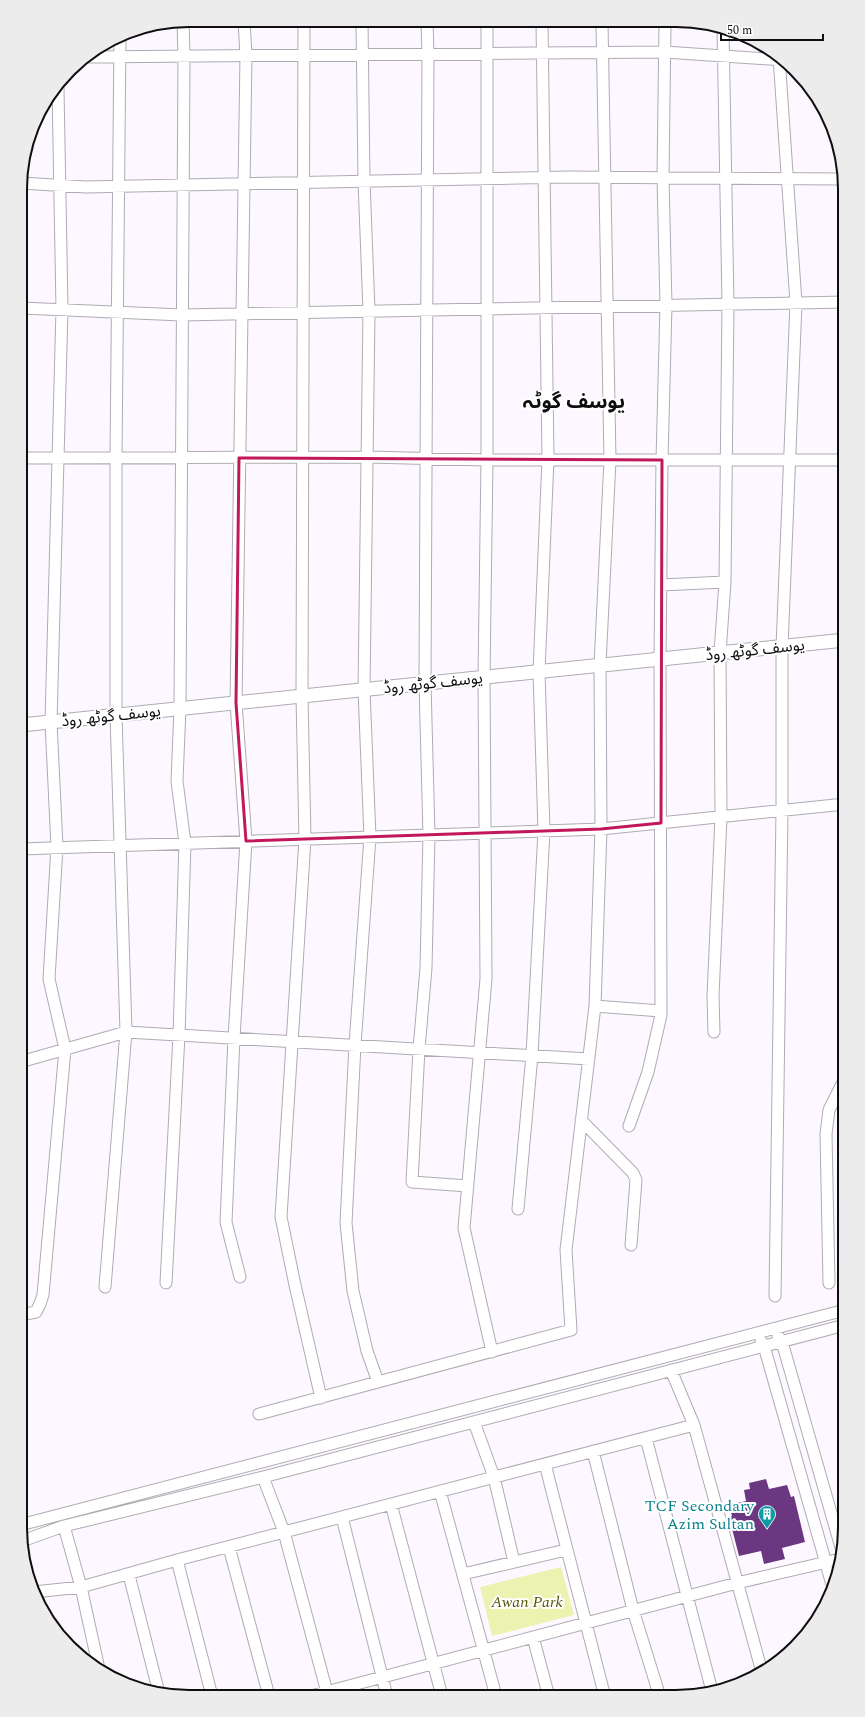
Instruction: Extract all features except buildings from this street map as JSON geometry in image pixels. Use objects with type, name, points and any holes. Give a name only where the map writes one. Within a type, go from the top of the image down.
[{"type":"street","points":[[166,1283],[179,1035],[185,843],[177,781],[180,708],[183,27]]},
{"type":"street","points":[[240,1277],[226,1222],[234,1038],[246,841],[236,703],[246,56],[244,27]]},
{"type":"street","points":[[304,27],[302,696],[305,839],[282,1217],[295,1285],[321,1398]]},
{"type":"street","points":[[362,27],[364,181],[369,311],[364,690],[370,837],[355,1045],[346,1223],[353,1291],[367,1351],[378,1382]]},
{"type":"street","points":[[426,27],[428,55],[428,180],[425,683],[429,835],[426,968],[419,1049],[412,1182],[468,1186]]},
{"type":"street","points":[[487,27],[487,460],[484,677],[486,979],[464,1228],[492,1352]]},
{"type":"street","points":[[518,1209],[532,1055],[544,831],[539,672],[548,459],[542,27]]},
{"type":"street","points":[[259,1414],[571,1330],[566,1250],[595,1006],[601,829],[600,665],[610,460],[602,27]]},
{"type":"street","points":[[629,1126],[648,1072],[661,1011],[660,585],[666,305],[663,178],[666,27]]},
{"type":"street","points":[[714,1032],[713,996],[721,817],[720,653],[725,582],[728,304],[723,34]]},
{"type":"street","points":[[105,1287],[126,1032],[116,715],[116,458],[120,42]]},
{"type":"street","points":[[95,57],[665,52],[772,59]]},
{"type":"street","points":[[775,1296],[782,810],[782,647],[791,460],[796,302],[781,66]]},
{"type":"street","points":[[27,1314],[36,1312],[43,1295],[65,1049],[49,979],[58,848],[51,722],[62,310],[58,94]]},
{"type":"street","points":[[27,182],[60,185],[119,186],[544,178],[838,179]]},
{"type":"street","points":[[27,308],[182,314],[838,302]]},
{"type":"street","points":[[27,458],[367,457],[487,460],[838,460]]},
{"type":"street","points":[[660,585],[725,582]]},
{"type":"street","name":"یوسف گوٹھ روڈ","points":[[27,724],[838,641]]},
{"type":"street","points":[[27,849],[601,829],[838,805]]},
{"type":"street","points":[[595,1006],[661,1011]]},
{"type":"street","points":[[27,1060],[126,1032],[589,1059]]},
{"type":"street","points":[[829,1283],[826,1134],[829,1110],[838,1092]]},
{"type":"street","points":[[581,1120],[632,1173],[636,1180],[631,1245]]},
{"type":"street","points":[[27,1523],[838,1312]]},
{"type":"street","points":[[27,1539],[64,1526],[263,1477],[838,1327]]},
{"type":"street","points":[[774,1328],[782,1342],[838,1537]]},
{"type":"street","points":[[757,1333],[764,1346],[830,1576]]},
{"type":"street","points":[[671,1370],[694,1425],[760,1666]]},
{"type":"street","points":[[474,1422],[494,1477],[514,1562]]},
{"type":"street","points":[[40,1591],[81,1587],[177,1560],[694,1425]]},
{"type":"street","points":[[646,1438],[711,1686]]},
{"type":"street","points":[[593,1451],[634,1610],[658,1690]]},
{"type":"street","points":[[545,1464],[603,1690]]},
{"type":"street","points":[[263,1477],[284,1532],[326,1690]]},
{"type":"street","points":[[440,1491],[494,1690]]},
{"type":"street","points":[[391,1504],[440,1690]]},
{"type":"street","points":[[342,1517],[385,1690]]},
{"type":"street","points":[[64,1526],[81,1587],[97,1662]]},
{"type":"street","points":[[229,1547],[267,1690]]},
{"type":"street","points":[[463,1574],[566,1550]]},
{"type":"street","points":[[177,1560],[210,1690]]},
{"type":"street","points":[[340,1690],[433,1663],[687,1596],[835,1561]]},
{"type":"street","points":[[128,1575],[157,1687]]},
{"type":"street","points":[[533,1637],[547,1690]]},
{"type":"highlighted area","points":[[239,458],[662,460],[661,823],[601,829],[246,841],[236,703]]},
{"type":"green space","name":"Awan Park","points":[[561,1567],[574,1615],[492,1636],[480,1587]]},
{"type":"place","name":"TCF Secondary Azim Sultan","points":[[767,1529]]},
{"type":"district","name":"یوسف گوٹہ","points":[[574,401]]}]
